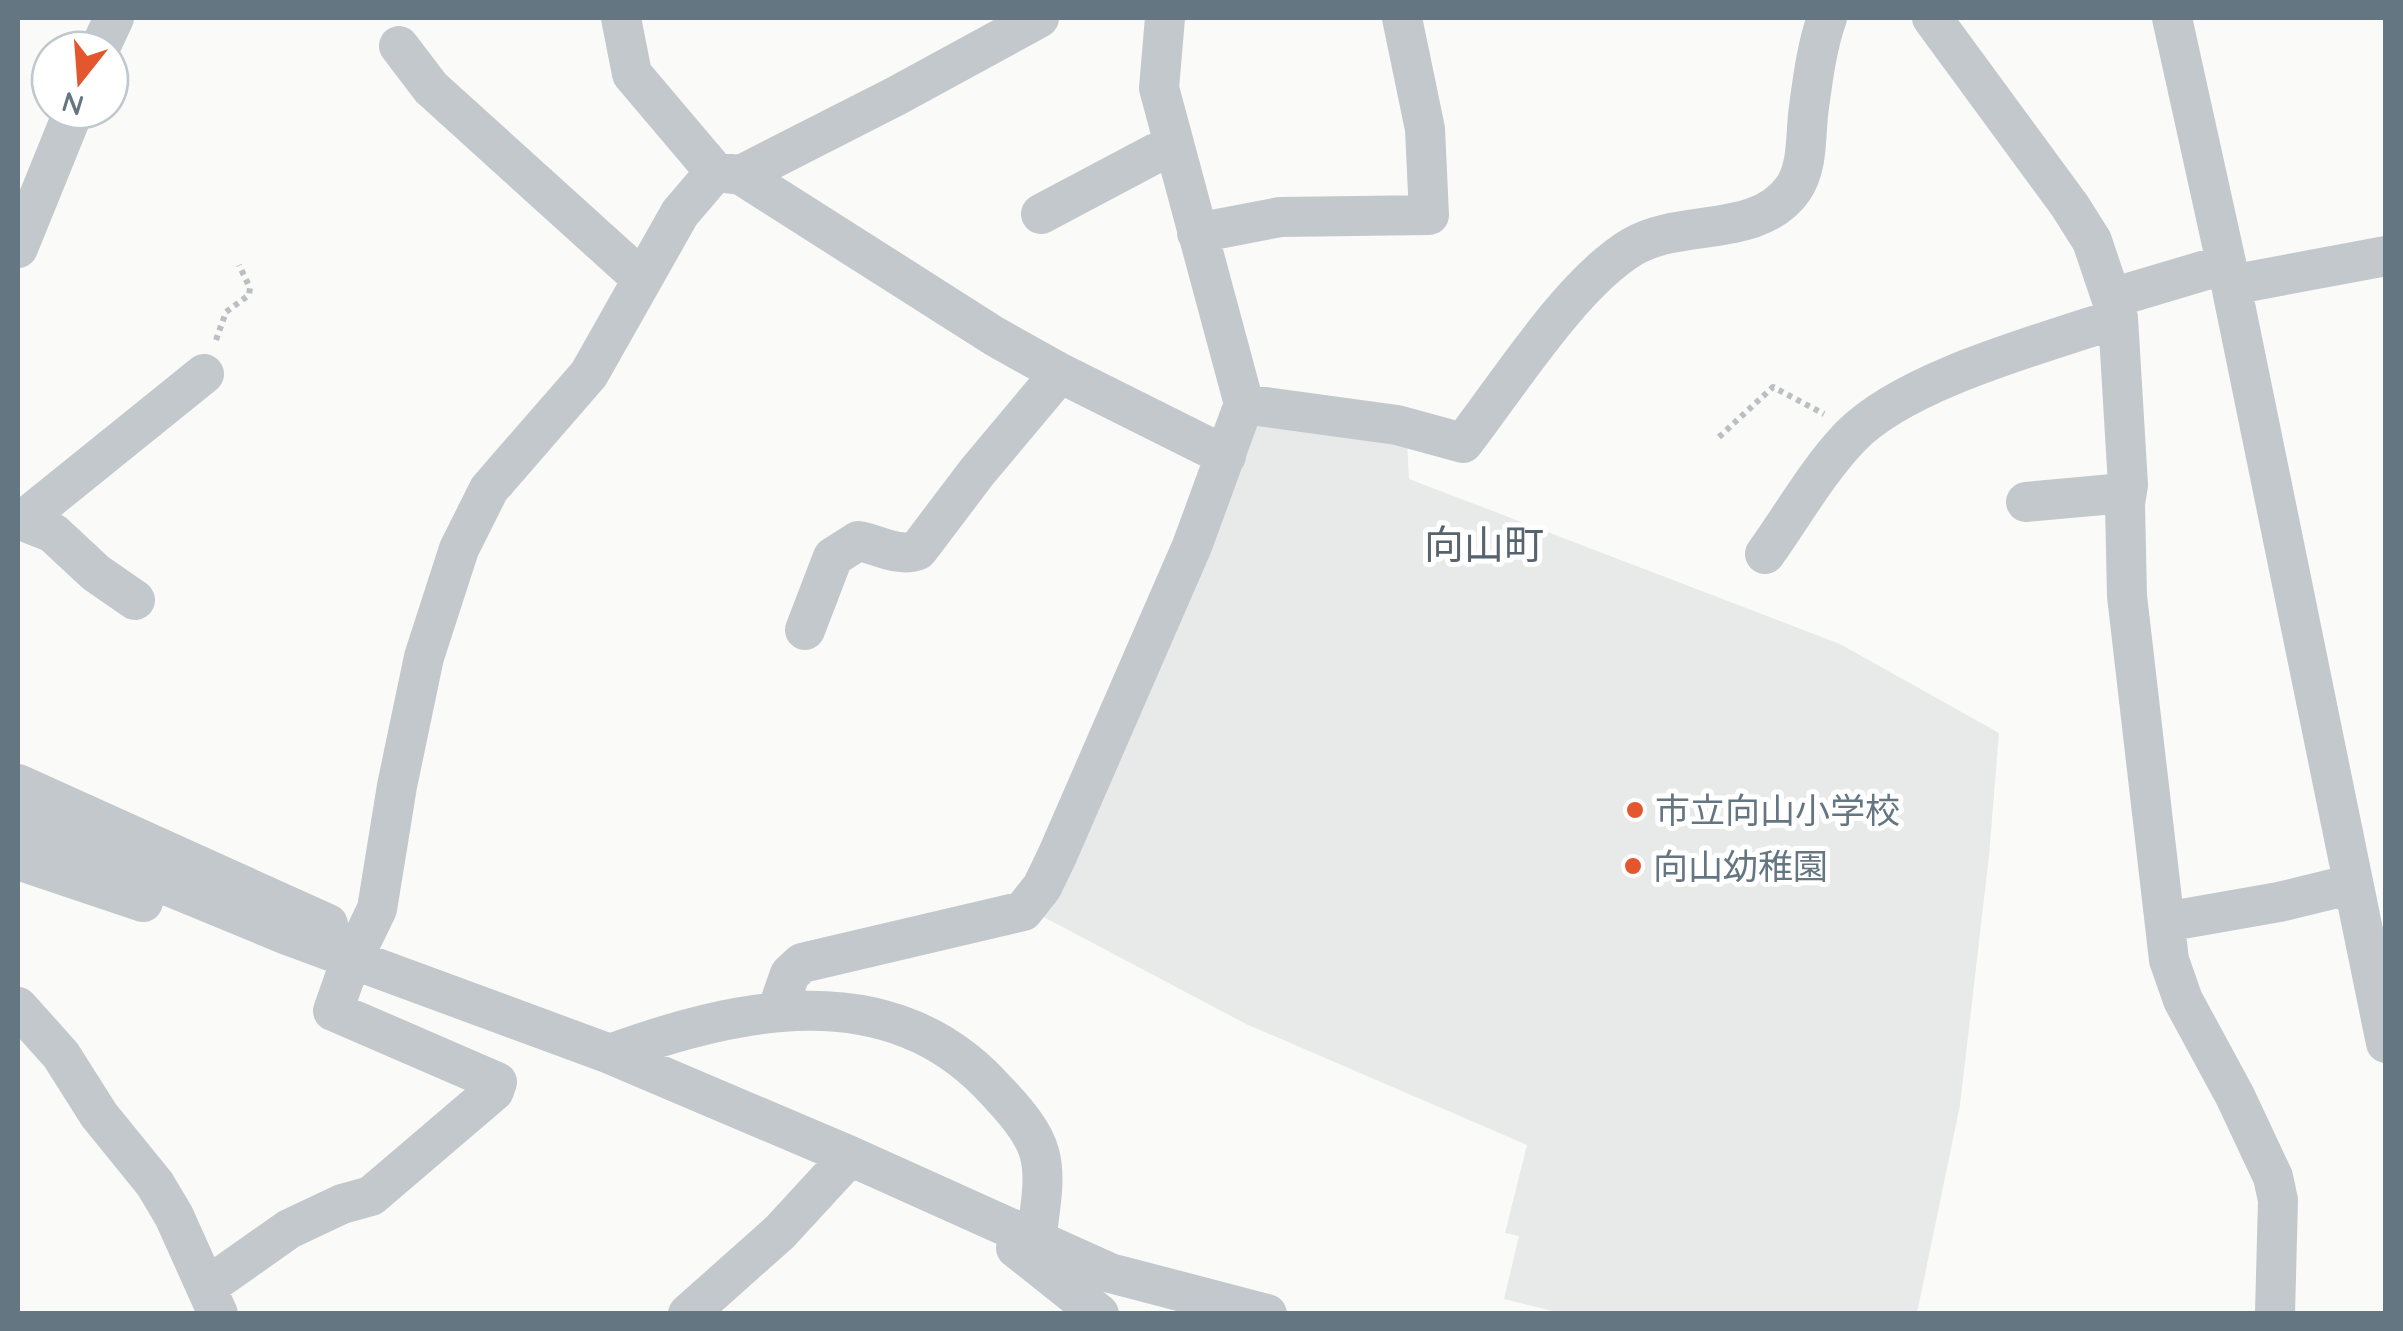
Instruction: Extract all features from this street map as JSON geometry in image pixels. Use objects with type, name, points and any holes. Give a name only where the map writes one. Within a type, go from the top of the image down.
[{"type":"street","points":[[622,18],[632,74],[728,173],[1060,374],[1226,456]]},
{"type":"street","points":[[18,1007],[60,1055],[99,1115],[155,1184],[213,1300],[289,1229],[342,1204],[371,1196],[494,1091],[497,1082],[332,1011],[377,909],[424,657],[459,549],[496,480],[588,374],[680,214],[728,173],[896,96],[1038,18]]},
{"type":"street","points":[[777,1011],[790,974],[802,963],[1023,911],[1042,888],[1057,856],[1192,546],[1244,404],[1158,88],[1165,18]]},
{"type":"street","points":[[1196,233],[1280,217],[1429,215],[1424,129],[1402,18]]},
{"type":"street","points":[[1244,404],[1397,426],[1463,443],[1569,305],[1618,257],[1634,245],[1658,236],[1763,214],[1794,187],[1802,169],[1817,53],[1827,18]]},
{"type":"street","points":[[1932,18],[2070,206],[2092,241],[2115,308],[2126,496],[2126,596],[2169,960],[2183,1000],[2273,1177],[2278,1200],[2274,1314]]},
{"type":"street","points":[[2172,18],[2229,275],[2386,1043]]},
{"type":"street","points":[[399,46],[431,88],[642,279]]},
{"type":"street","points":[[18,248],[66,130]]},
{"type":"street","points":[[1041,214],[1156,153],[1174,148]]},
{"type":"street","points":[[1765,554],[1855,432],[1888,408],[1940,381],[2115,308],[2229,275],[2386,256]]},
{"type":"street","points":[[20,520],[204,374]]},
{"type":"street","points":[[805,630],[833,558],[858,541],[901,553],[918,550],[1060,374]]},
{"type":"street","points":[[2026,502],[2126,496]]},
{"type":"street","points":[[20,520],[53,532],[96,573],[135,600]]},
{"type":"street","points":[[18,784],[326,922],[353,959]]},
{"type":"street","points":[[18,824],[286,935],[610,1054],[1110,1273],[1267,1314]]},
{"type":"street","points":[[18,860],[353,959],[485,1009]]},
{"type":"street","points":[[2165,922],[2353,884]]},
{"type":"street","points":[[610,1054],[656,1038],[777,1011],[829,1010],[877,1016],[922,1034],[968,1061],[1036,1139],[1046,1174],[1036,1240]]},
{"type":"street","points":[[688,1314],[780,1232],[850,1156]]},
{"type":"street","points":[[970,1212],[1099,1314]]},
{"type":"path","points":[[204,374],[226,312],[248,295],[250,288],[239,265]]},
{"type":"path","points":[[1719,437],[1773,387],[1855,432]]},
{"type":"shaded area","points":[[1258,411],[1407,440],[1409,479],[1840,644],[1999,733],[1960,1105],[1917,1313],[1565,1314],[1504,1299],[1519,1236],[1505,1233],[1527,1145],[1246,1024],[1038,914]]},
{"type":"place","name":"市立向山小学校","points":[[1635,810]]},
{"type":"place","name":"向山幼稚園","points":[[1633,866]]},
{"type":"district","name":"向山町","points":[[1484,544]]}]
